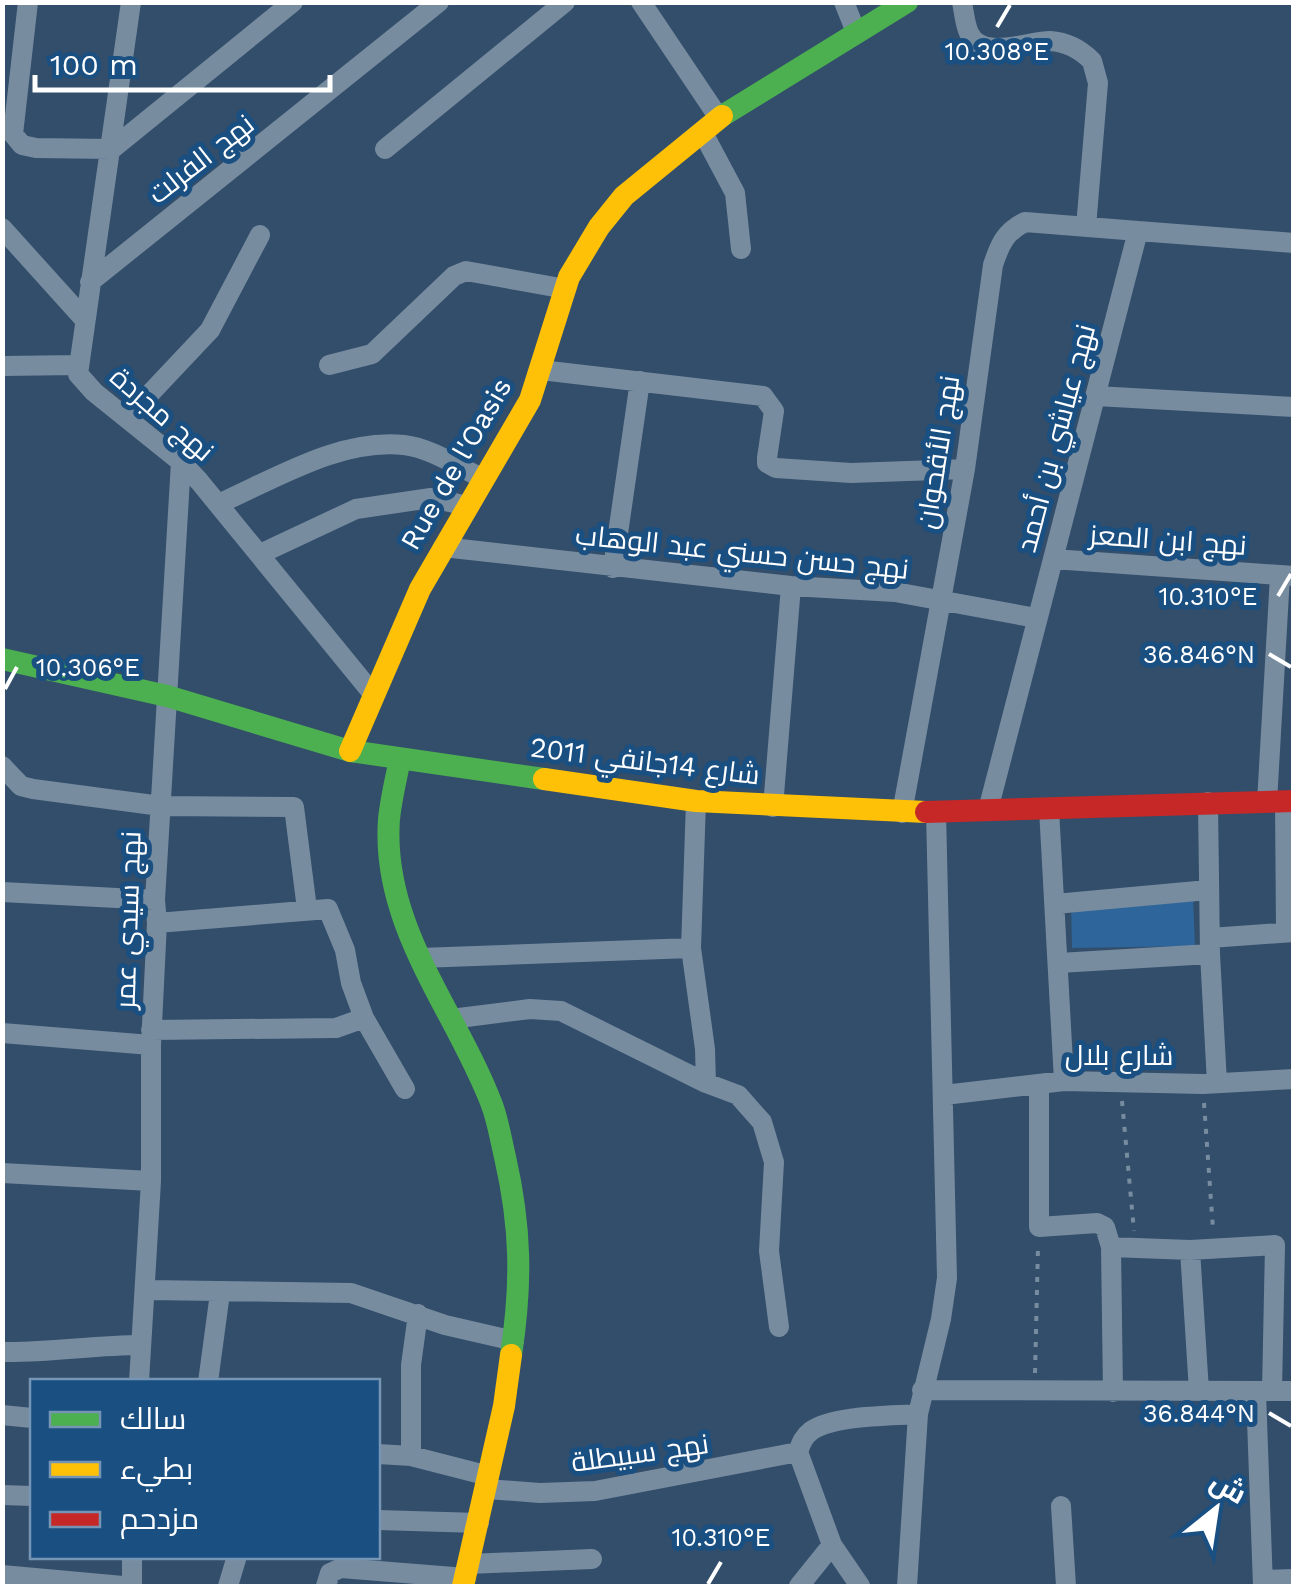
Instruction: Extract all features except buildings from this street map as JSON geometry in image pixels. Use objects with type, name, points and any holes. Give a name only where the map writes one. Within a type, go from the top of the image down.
[{"type":"street","points":[[28,2],[13,134],[22,145],[36,148],[112,149],[294,2]]},
{"type":"street","name":"نهج الفرلت","points":[[90,282],[439,2]]},
{"type":"street","points":[[385,149],[566,2]]},
{"type":"street","points":[[642,2],[711,126],[735,193],[741,249]]},
{"type":"street","points":[[844,2],[856,32]]},
{"type":"street","name":"Rue de l'Oasis","points":[[350,751],[420,589],[530,400],[582,252],[624,196],[711,126],[906,2]]},
{"type":"street","points":[[962,2],[969,34],[976,42],[1000,47],[1050,41],[1066,44],[1092,61],[1098,83],[1086,226]]},
{"type":"street","name":"نهج مجردة","points":[[133,5],[78,374],[181,462],[372,694]]},
{"type":"street","name":"نهج الأقحوان","points":[[902,814],[964,469],[993,264],[1002,241],[1010,229],[1025,222],[1138,231]]},
{"type":"street","points":[[2,228],[85,320]]},
{"type":"street","points":[[1138,231],[1294,243]]},
{"type":"street","name":"نهج عياشي بن أحمد","points":[[988,810],[1138,231]]},
{"type":"street","points":[[127,418],[210,330],[260,236]]},
{"type":"street","points":[[329,366],[372,354],[454,276],[466,271],[566,289]]},
{"type":"street","points":[[2,366],[78,364]]},
{"type":"street","points":[[541,370],[763,396],[774,411],[767,463],[776,468],[851,472],[964,469]]},
{"type":"street","points":[[613,568],[640,381]]},
{"type":"street","points":[[1096,396],[1294,407]]},
{"type":"street","points":[[218,504],[332,454],[367,446],[407,445],[484,479]]},
{"type":"street","name":"نهج سيدي عمر","points":[[140,1379],[150,1181],[155,900],[181,462]]},
{"type":"street","points":[[260,554],[356,509],[431,498],[468,506]]},
{"type":"street","name":"نهج حسن حسني عبد الوهاب","points":[[443,547],[792,586],[895,592],[1036,618]]},
{"type":"street","name":"نهج ابن المعز","points":[[1053,559],[1287,576],[1282,801],[1290,932]]},
{"type":"street","points":[[773,808],[792,586]]},
{"type":"street","name":"شارع 14جانفي 2011","points":[[2,659],[167,696],[350,751],[696,801],[902,814],[1282,801]]},
{"type":"street","points":[[400,759],[388,836],[394,882],[408,934],[473,1056],[494,1110],[514,1197],[520,1244],[514,1342],[466,1576]]},
{"type":"street","points":[[2,766],[21,786],[33,789],[161,806],[294,807],[307,909]]},
{"type":"street","points":[[696,801],[691,948],[706,1082]]},
{"type":"street","points":[[1208,802],[1210,1083]]},
{"type":"street","points":[[1049,809],[1064,1081]]},
{"type":"street","points":[[907,1586],[918,1414],[942,1319],[946,1278],[936,812]]},
{"type":"street","points":[[1055,904],[1208,890]]},
{"type":"street","points":[[2,892],[155,900]]},
{"type":"street","points":[[157,923],[328,909],[346,950],[350,984],[364,1018],[405,1089]]},
{"type":"street","points":[[1060,963],[1210,946],[1290,932]]},
{"type":"street","points":[[420,958],[691,948]]},
{"type":"street","points":[[451,1019],[530,1009],[561,1010],[738,1095],[762,1122],[774,1162],[769,1251],[780,1327]]},
{"type":"street","points":[[2,1033],[151,1038],[336,1028],[364,1018]]},
{"type":"street","name":"شارع بلال","points":[[944,1095],[1064,1081],[1210,1083],[1294,1079]]},
{"type":"street","points":[[1039,1084],[1039,1227],[1096,1223],[1105,1227],[1111,1248],[1113,1392]]},
{"type":"street","points":[[2,1173],[150,1181]]},
{"type":"street","points":[[1111,1248],[1190,1250],[1284,1244],[1263,1583],[1294,1579]]},
{"type":"street","points":[[1190,1250],[1198,1391]]},
{"type":"street","points":[[146,1290],[351,1293],[445,1325],[514,1342]]},
{"type":"street","points":[[208,1379],[220,1293]]},
{"type":"street","points":[[411,1456],[411,1365],[418,1314]]},
{"type":"street","points":[[2,1352],[141,1345]]},
{"type":"street","points":[[922,1390],[1274,1391]]},
{"type":"street","points":[[860,1586],[832,1546],[798,1452],[814,1428],[864,1418],[918,1414]]},
{"type":"street","points":[[2,1415],[30,1418]]},
{"type":"street","name":"نهج سبيطلة","points":[[380,1454],[411,1456],[488,1483],[540,1493],[595,1491],[798,1452]]},
{"type":"street","points":[[2,1495],[30,1496]]},
{"type":"street","points":[[1061,1506],[1066,1586]]},
{"type":"street","points":[[380,1520],[479,1523]]},
{"type":"street","points":[[799,1586],[832,1546]]},
{"type":"street","points":[[132,1559],[132,1586]]},
{"type":"street","points":[[228,1586],[237,1559]]},
{"type":"street","points":[[327,1583],[335,1569],[340,1568],[466,1576],[592,1559]]},
{"type":"street","points":[[4,1579],[123,1586]]},
{"type":"path","points":[[1120,1082],[1136,1250]]},
{"type":"path","points":[[1210,1083],[1214,1248]]},
{"type":"path","points":[[1035,1392],[1039,1227]]},
{"type":"shaded area","points":[[1193,896],[1195,946],[1072,948],[1071,899]]},
{"type":"traffic: fast","points":[[722,116],[907,2]]},
{"type":"traffic: fast","points":[[2,659],[167,696],[350,751],[544,779]]},
{"type":"traffic: fast","points":[[400,759],[389,819],[390,858],[397,896],[424,967],[492,1105],[510,1183],[518,1255],[511,1355]]},
{"type":"traffic: slow","points":[[350,751],[420,589],[530,400],[569,277],[599,227],[624,196],[722,116]]},
{"type":"traffic: slow","points":[[544,779],[696,801],[926,812]]},
{"type":"traffic: slow","points":[[463,1586],[504,1406],[511,1355]]},
{"type":"traffic: jam","points":[[926,812],[1294,801]]}]
